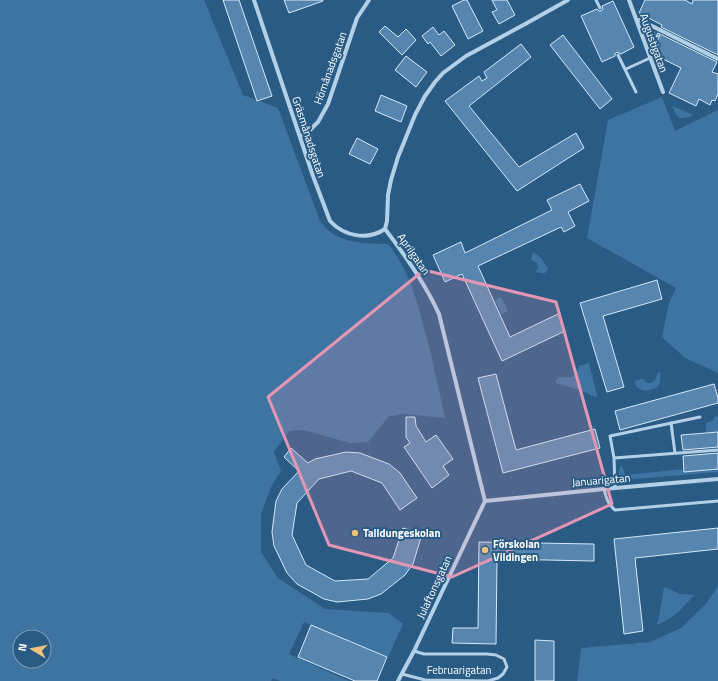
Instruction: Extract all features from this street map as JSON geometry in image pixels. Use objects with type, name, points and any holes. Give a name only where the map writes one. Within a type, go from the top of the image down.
[{"type":"street","name":"Gräsmånadsgatan","points":[[254,0],[313,176],[330,221],[335,227],[353,235],[373,235],[385,229]]},
{"type":"street","name":"Hömånadsgatan","points":[[300,136],[308,132],[318,122],[328,104],[357,18],[369,0]]},
{"type":"street","name":"Aprilgatan","points":[[485,501],[439,314],[415,269],[385,229],[387,221],[388,195],[398,157],[418,110],[425,96],[443,73],[466,56],[528,23],[566,0]]},
{"type":"street","name":"Augustigatan","points":[[629,0],[663,92]]},
{"type":"street","points":[[637,21],[640,20],[718,59]]},
{"type":"street","name":"Januarigatan","points":[[485,501],[718,479]]},
{"type":"street","name":"Julaftonsgatan","points":[[398,681],[414,651],[485,501]]},
{"type":"lane","points":[[596,0],[600,8]]},
{"type":"lane","points":[[618,55],[636,92]]},
{"type":"lane","points":[[626,69],[650,58]]},
{"type":"lane","points":[[615,488],[614,458],[610,436],[700,416]]},
{"type":"lane","points":[[671,423],[675,453]]},
{"type":"lane","points":[[614,458],[718,450]]},
{"type":"lane","points":[[604,489],[611,507],[615,510],[718,501]]},
{"type":"lane","name":"Februarigatan","points":[[402,674],[425,680],[488,681],[498,678],[503,674],[507,667],[504,659],[496,655],[424,654],[414,651]]},
{"type":"highlighted area","points":[[424,270],[556,302],[612,504],[452,577],[329,545],[268,397]]},
{"type":"shaded area","points":[[0,0],[204,0],[243,95],[278,108],[320,221],[330,232],[343,239],[362,243],[388,244],[406,272],[410,282],[432,359],[445,418],[405,414],[389,416],[368,442],[350,443],[304,430],[289,431],[274,452],[281,471],[271,487],[261,514],[261,552],[278,578],[325,609],[389,613],[403,624],[388,657],[304,622],[289,654],[349,681],[280,681],[273,678],[271,681],[0,681]]},
{"type":"shaded area","points":[[645,28],[661,35],[659,39],[656,37],[653,45],[646,37],[644,32]]},
{"type":"shaded area","points":[[662,97],[675,131],[718,110],[718,373],[685,358],[662,337],[669,303],[676,288],[587,238],[608,120]]},
{"type":"shaded area","points":[[672,106],[692,114],[692,116],[681,118],[677,116]]},
{"type":"shaded area","points":[[533,253],[540,258],[548,269],[545,273],[535,272],[538,265],[531,260]]},
{"type":"shaded area","points":[[501,297],[508,311],[502,314],[495,300]]},
{"type":"shaded area","points":[[589,363],[597,395],[596,397],[580,390],[556,383],[556,380],[559,377],[575,375],[579,366]]},
{"type":"shaded area","points":[[660,372],[659,384],[654,389],[646,391],[641,390],[637,387],[634,381],[643,379],[647,383],[652,383],[656,379],[657,373]]},
{"type":"shaded area","points":[[718,416],[718,432],[706,433],[706,423],[714,420],[714,417]]},
{"type":"shaded area","points":[[622,465],[625,475],[684,469],[718,469],[718,472],[620,480],[619,472]]},
{"type":"shaded area","points":[[718,586],[718,681],[577,681],[581,648],[650,642],[681,628],[705,605]]},
{"type":"shaded area","points":[[664,587],[680,594],[694,595],[677,613],[657,625],[660,611]]},
{"type":"building","points":[[223,0],[239,0],[272,96],[257,101]]},
{"type":"building","points":[[284,0],[323,0],[323,1],[289,13]]},
{"type":"building","points":[[467,0],[483,31],[468,39],[452,6]]},
{"type":"building","points":[[492,0],[507,0],[515,15],[499,24],[492,12],[497,10]]},
{"type":"building","points":[[645,0],[685,0],[692,4],[693,0],[718,0],[718,55],[661,27],[662,25],[639,13]]},
{"type":"building","points":[[613,1],[634,47],[621,54],[617,52],[615,56],[602,62],[581,16],[597,9],[601,11],[603,9],[602,6]]},
{"type":"building","points":[[385,26],[398,37],[406,29],[416,40],[402,55],[379,32]]},
{"type":"building","points":[[433,27],[439,35],[444,31],[455,45],[441,56],[430,42],[428,44],[422,36]]},
{"type":"building","points":[[658,33],[717,62],[712,72],[718,74],[718,94],[715,101],[712,100],[710,105],[699,99],[696,106],[669,93],[681,68],[653,54],[652,52],[660,35],[656,37]]},
{"type":"building","points":[[563,35],[612,99],[600,109],[550,45]]},
{"type":"building","points":[[521,44],[531,57],[469,106],[519,167],[576,133],[584,148],[517,191],[445,101],[479,76],[482,81],[487,78],[484,72]]},
{"type":"building","points":[[406,56],[427,72],[416,87],[395,70]]},
{"type":"building","points":[[381,95],[407,106],[401,122],[375,111]]},
{"type":"building","points":[[357,138],[378,149],[370,164],[349,154]]},
{"type":"building","points":[[580,184],[589,201],[568,212],[575,226],[564,232],[561,227],[478,266],[510,337],[558,314],[565,331],[502,361],[462,274],[445,282],[433,255],[461,242],[465,253],[552,210],[547,200]]},
{"type":"building","points":[[657,280],[662,299],[603,316],[624,387],[607,392],[580,303]]},
{"type":"building","points":[[496,374],[516,450],[595,429],[600,448],[503,473],[478,378]]},
{"type":"building","points":[[714,384],[718,403],[620,430],[615,411]]},
{"type":"building","points":[[406,417],[415,417],[416,426],[426,442],[436,435],[453,459],[443,466],[449,475],[432,488],[404,447],[410,443],[406,437]]},
{"type":"building","points":[[718,432],[718,447],[683,450],[681,435]]},
{"type":"building","points":[[291,448],[308,463],[315,459],[346,452],[360,453],[389,464],[400,473],[417,498],[400,510],[382,483],[351,471],[319,479],[297,503],[292,535],[306,565],[335,581],[368,579],[393,558],[403,528],[422,534],[413,564],[405,575],[381,594],[368,599],[337,602],[324,599],[297,584],[287,573],[274,546],[272,532],[276,501],[282,489],[299,471],[284,457]]},
{"type":"building","points":[[718,453],[718,469],[684,472],[683,456]]},
{"type":"building","points":[[718,528],[718,549],[635,558],[643,631],[624,634],[614,539]]},
{"type":"building","points":[[479,542],[594,544],[594,561],[497,559],[496,644],[452,643],[453,628],[478,628]]},
{"type":"building","points":[[311,625],[387,657],[377,681],[355,681],[298,657]]},
{"type":"building","points":[[535,640],[554,641],[554,681],[535,681]]},
{"type":"place","name":"Talldungeskolan","points":[[355,533]]},
{"type":"place","name":"Förskolan Vildingen","points":[[485,550]]}]
